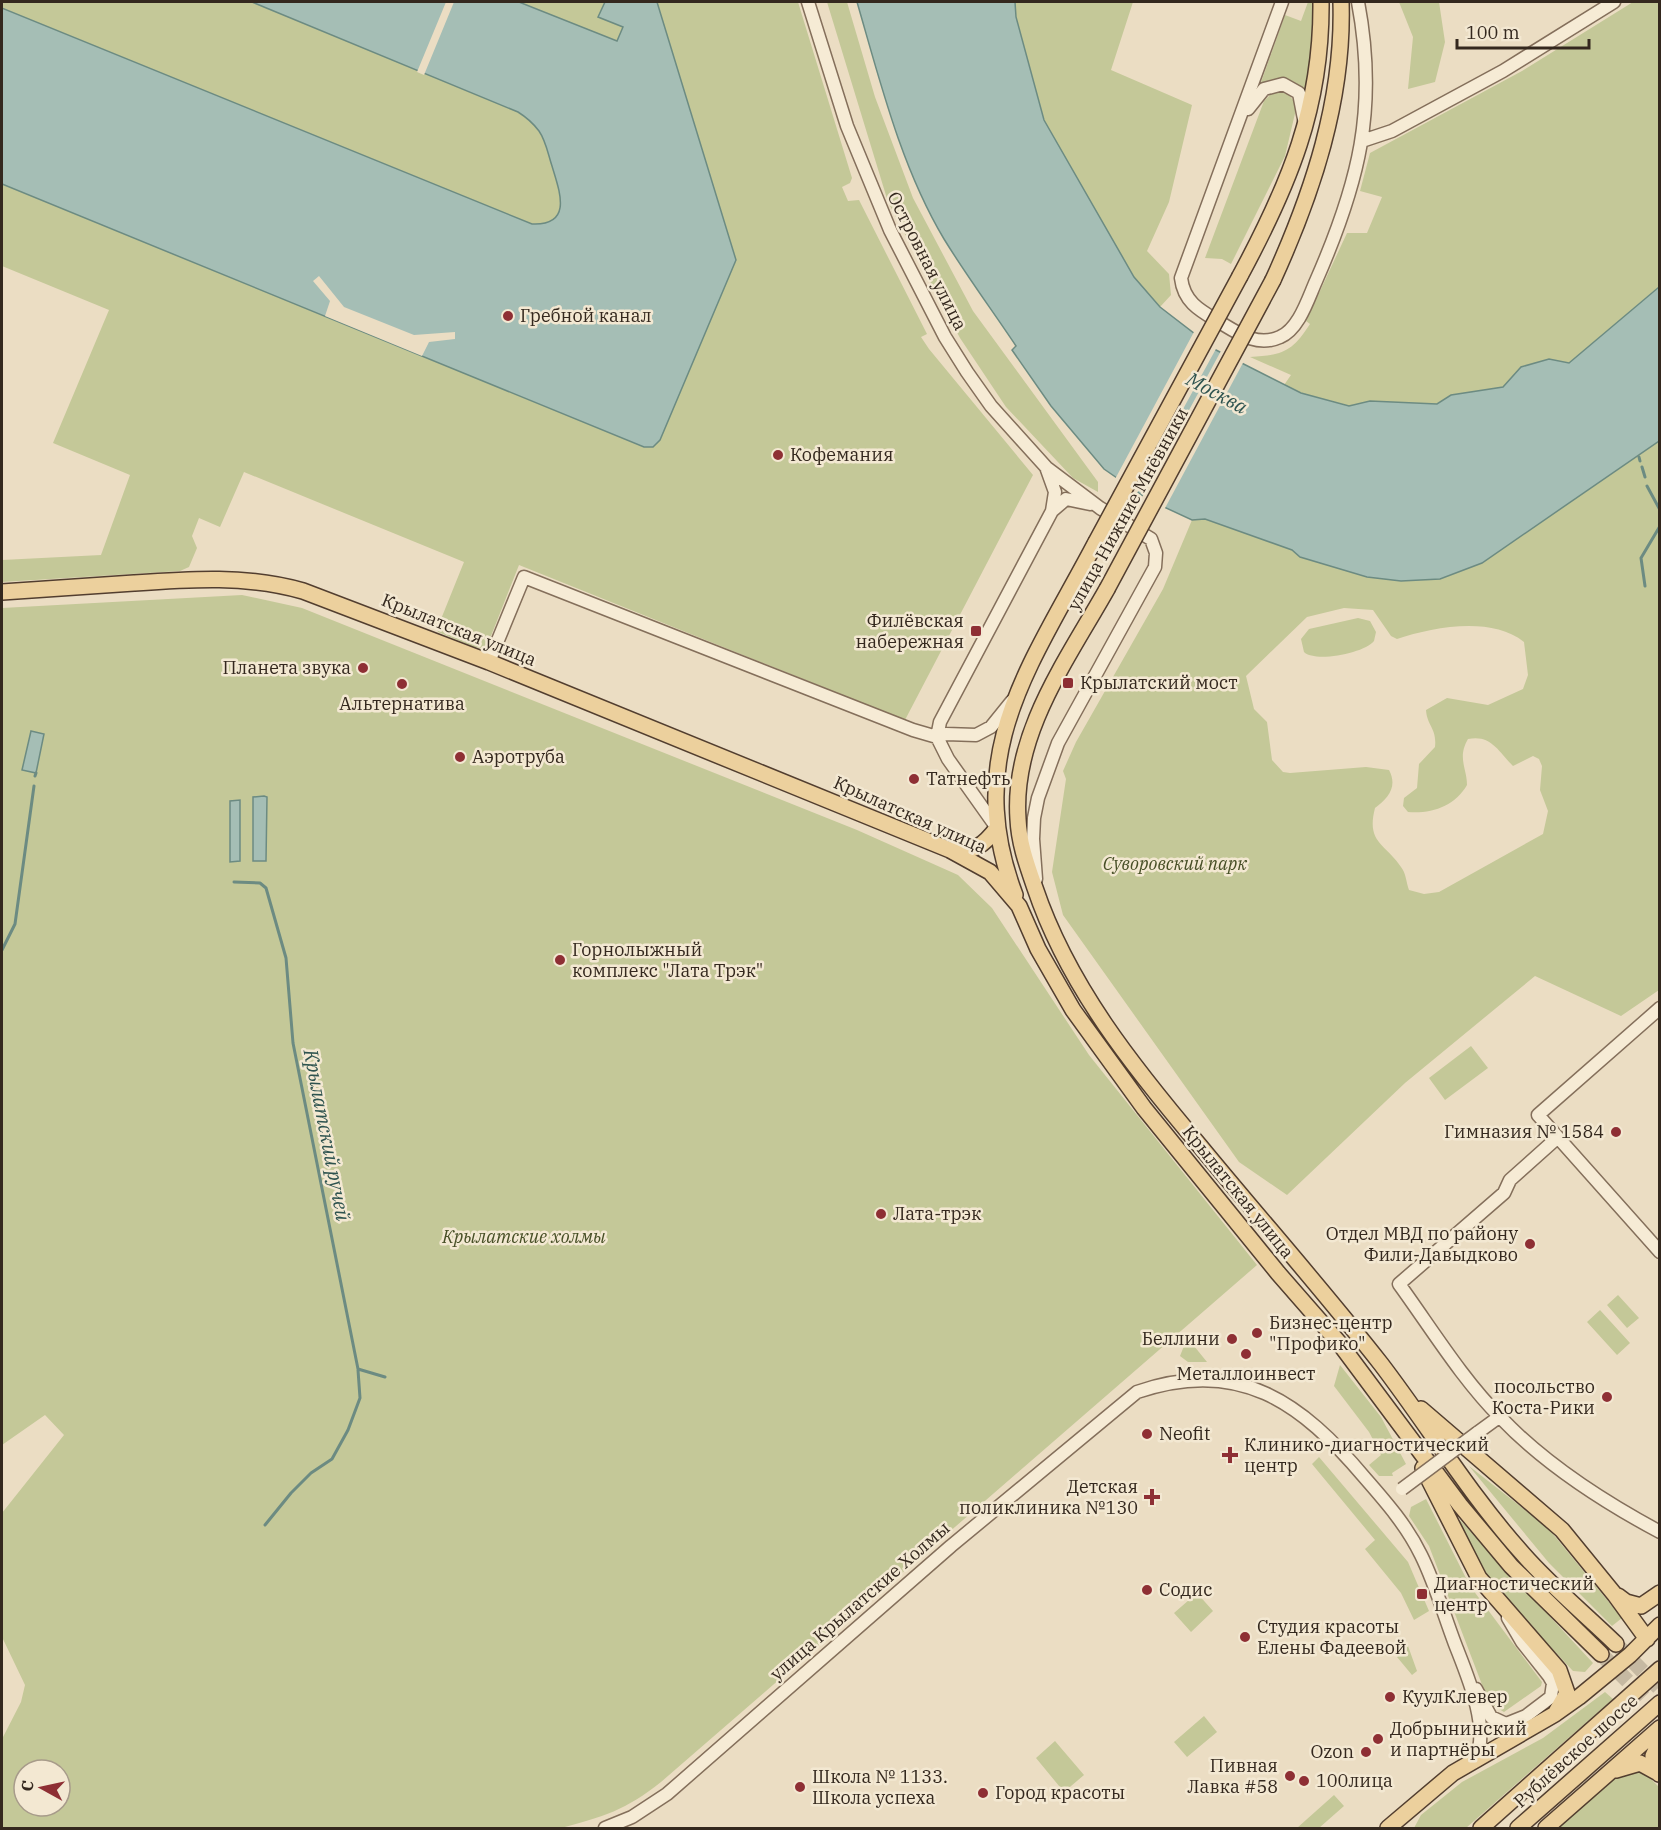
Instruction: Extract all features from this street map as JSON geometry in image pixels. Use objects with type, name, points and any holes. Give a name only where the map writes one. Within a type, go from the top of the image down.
[{"type":"main road","name":"улица Нижние Мнёвники","points":[[1019,906],[1005,868],[994,803],[999,753],[1014,698],[1240,276],[1280,196],[1310,117],[1318,67],[1322,2]]},
{"type":"main road","name":"улица Нижние Мнёвники","points":[[1040,901],[1023,852],[1018,819],[1024,752],[1034,722],[1273,280],[1310,191],[1324,145],[1339,57],[1341,2]]},
{"type":"main road","name":"Крылатская улица","points":[[2,591],[192,579],[276,583],[322,597],[489,662],[951,850],[990,872],[1019,906],[1038,949],[1073,1010],[1144,1108],[1278,1273],[1340,1344],[1460,1505],[1511,1566],[1601,1654]]},
{"type":"main road","points":[[951,850],[977,849],[985,844],[997,828]]},
{"type":"main road","name":"Крылатская улица","points":[[1040,901],[1054,939],[1088,1000],[1158,1097],[1381,1364],[1477,1498],[1524,1556],[1616,1644]]},
{"type":"main road","points":[[1381,1364],[1420,1408],[1464,1448],[1546,1514],[1616,1595],[1647,1640]]},
{"type":"main road","points":[[1400,1423],[1479,1578],[1564,1678],[1567,1693],[1555,1714]]},
{"type":"main road","points":[[1616,1595],[1626,1602],[1641,1606],[1659,1593]]},
{"type":"main road","points":[[1388,1828],[1428,1793],[1476,1758],[1555,1714],[1647,1640],[1659,1625]]},
{"type":"main road","name":"Рублёвское шоссе","points":[[1481,1828],[1659,1669]]},
{"type":"main road","name":"Рублёвское шоссе","points":[[1518,1828],[1659,1703]]},
{"type":"main road","points":[[1546,1828],[1659,1728]]},
{"type":"main road","points":[[1659,1742],[1653,1756],[1659,1774]]},
{"type":"main road","points":[[1608,1774],[1624,1766],[1640,1763],[1659,1774]]},
{"type":"street","name":"Островная улица","points":[[808,2],[847,126],[869,184],[950,346],[991,406],[1046,467],[1055,492],[1052,511]]},
{"type":"street","points":[[1282,2],[1181,278],[1187,299],[1196,308],[1243,337],[1255,340],[1279,338],[1288,333],[1307,303],[1342,220],[1357,174],[1362,141],[1367,69],[1358,2]]},
{"type":"street","points":[[1362,141],[1392,132],[1503,71],[1614,2]]},
{"type":"street","points":[[1238,125],[1255,98],[1264,89],[1283,84],[1299,93],[1304,116],[1302,142]]},
{"type":"street","points":[[1040,901],[1033,839],[1038,798],[1058,743],[1155,567],[1156,553],[1151,539],[1100,508],[1046,467]]},
{"type":"street","points":[[997,828],[948,759],[937,737],[940,722],[1052,511],[1066,499],[1100,508]]},
{"type":"street","points":[[489,662],[524,577],[742,664],[913,730],[937,737],[946,734],[976,735],[982,733],[991,727],[1014,698]]},
{"type":"street","points":[[1659,1008],[1538,1115],[1659,1252]]},
{"type":"street","points":[[1557,1138],[1510,1180],[1504,1193],[1399,1284],[1499,1417],[1524,1440],[1604,1500],[1659,1532]]},
{"type":"street","name":"улица Крылатские Холмы","points":[[605,1828],[632,1817],[667,1794],[951,1546],[1137,1392],[1173,1382],[1196,1380],[1254,1388],[1297,1409],[1320,1428],[1386,1501],[1410,1536],[1428,1570],[1463,1664],[1481,1728],[1481,1748],[1476,1758]]},
{"type":"street","points":[[1386,1501],[1499,1417]]},
{"type":"street","points":[[1463,1664],[1491,1717],[1502,1723],[1526,1716],[1551,1697],[1553,1683],[1550,1676],[1522,1642],[1498,1602]]},
{"type":"green space","name":"Гребной канал","points":[[2,2],[798,2],[852,178],[850,183],[842,187],[848,201],[859,200],[927,334],[921,337],[929,349],[1033,475],[905,720],[519,565],[489,641],[483,648],[474,647],[438,632],[437,629],[464,562],[244,472],[220,527],[199,518],[192,536],[197,548],[189,567],[180,571],[2,582],[2,560],[101,555],[130,475],[53,443],[109,310],[2,266]]},
{"type":"green space","points":[[827,2],[847,2],[875,97],[913,198],[973,311],[1098,482],[1098,492],[1073,478],[1006,407],[960,338],[888,202]]},
{"type":"green space","points":[[1015,2],[1133,2],[1111,70],[1192,105],[1169,202],[1147,251],[1169,274],[1171,295],[1160,307],[1134,277],[1044,120],[1016,17]]},
{"type":"green space","points":[[1308,2],[1314,2],[1314,42],[1306,93],[1296,83],[1285,79],[1273,80],[1260,85],[1285,15],[1301,21]]},
{"type":"green space","points":[[1399,2],[1439,2],[1445,42],[1435,82],[1408,89],[1413,37]]},
{"type":"green space","points":[[1633,2],[1659,2],[1659,287],[1569,363],[1549,359],[1522,367],[1503,387],[1451,395],[1437,404],[1370,401],[1349,406],[1301,393],[1284,385],[1291,375],[1250,357],[1279,353],[1298,341],[1310,324],[1306,321],[1347,233],[1367,233],[1382,197],[1360,191],[1370,153],[1522,71]]},
{"type":"green space","points":[[1279,91],[1289,95],[1297,105],[1285,156],[1231,264],[1222,259],[1205,258],[1264,101],[1272,93]]},
{"type":"green space","name":"Суворовский парк","points":[[1659,441],[1659,990],[1621,1016],[1535,976],[1405,1083],[1287,1195],[1239,1162],[1063,915],[1052,872],[1066,779],[1063,771],[1076,742],[1163,589],[1192,520],[1205,519],[1292,550],[1300,557],[1440,579],[1482,563]],"holes":[[[1344,608],[1373,610],[1391,636],[1397,639],[1445,628],[1479,626],[1511,634],[1524,642],[1528,675],[1523,689],[1488,705],[1447,698],[1426,710],[1435,735],[1435,747],[1419,764],[1417,788],[1404,798],[1403,806],[1408,812],[1426,812],[1442,807],[1456,798],[1467,785],[1463,752],[1468,739],[1483,739],[1494,745],[1513,766],[1533,756],[1539,759],[1542,766],[1540,790],[1548,811],[1543,834],[1439,892],[1424,894],[1409,890],[1403,869],[1375,836],[1373,829],[1375,808],[1388,796],[1392,787],[1392,776],[1389,770],[1366,767],[1283,772],[1272,760],[1267,722],[1254,709],[1246,676],[1307,617]]]},
{"type":"green space","name":"Крылатские холмы","points":[[242,595],[302,608],[857,830],[958,875],[992,908],[1089,1055],[1257,1265],[661,1782],[625,1806],[561,1828],[2,1828],[2,1739],[21,1702],[25,1685],[2,1637],[2,1513],[64,1435],[45,1415],[2,1445],[2,608]]},
{"type":"green space","points":[[1358,618],[1370,621],[1376,632],[1374,641],[1369,645],[1351,653],[1329,657],[1318,657],[1304,652],[1301,639],[1309,629]]},
{"type":"green space","points":[[1471,1046],[1488,1068],[1445,1100],[1429,1078]]},
{"type":"green space","points":[[1618,1295],[1639,1318],[1627,1328],[1607,1305]]},
{"type":"green space","points":[[1600,1310],[1630,1343],[1617,1355],[1587,1322]]},
{"type":"green space","points":[[1190,1341],[1207,1362],[1188,1362],[1180,1356],[1184,1346]]},
{"type":"green space","points":[[1340,1365],[1381,1417],[1406,1464],[1392,1473],[1393,1476],[1379,1476],[1369,1465],[1381,1455],[1369,1432],[1334,1386]]},
{"type":"green space","points":[[1319,1457],[1408,1562],[1429,1611],[1414,1620],[1401,1593],[1365,1549],[1375,1540],[1312,1464]]},
{"type":"green space","points":[[1469,1466],[1548,1528],[1622,1618],[1612,1626],[1549,1563]]},
{"type":"green space","points":[[1426,1499],[1470,1586],[1542,1682],[1541,1686],[1504,1712],[1489,1703],[1429,1546],[1409,1516],[1411,1507]]},
{"type":"green space","points":[[1460,1520],[1593,1663],[1585,1672],[1573,1671],[1507,1599],[1475,1557]]},
{"type":"green space","points":[[1197,1593],[1213,1611],[1191,1632],[1174,1613]]},
{"type":"green space","points":[[1408,1646],[1417,1671],[1412,1675],[1397,1657]]},
{"type":"green space","points":[[1605,1692],[1613,1699],[1466,1828],[1414,1828],[1421,1815],[1462,1782],[1543,1738]]},
{"type":"green space","points":[[1204,1716],[1217,1732],[1187,1757],[1174,1742]]},
{"type":"green space","points":[[1055,1741],[1084,1775],[1064,1792],[1036,1758]]},
{"type":"green space","points":[[1638,1770],[1645,1773],[1659,1787],[1659,1828],[1557,1828],[1622,1772]]},
{"type":"green space","points":[[1334,1795],[1344,1806],[1319,1828],[1297,1828]]},
{"type":"water","name":"Гребной канал","points":[[252,2],[519,2],[617,41],[623,27],[598,17],[605,2],[657,2],[736,260],[660,440],[653,447],[644,447],[2,184],[2,8],[532,224],[545,223],[554,219],[559,213],[558,185],[545,143],[537,128],[521,114]]},
{"type":"water","name":"Москва","points":[[857,2],[1015,2],[1016,17],[1044,120],[1134,277],[1160,307],[1216,350],[1301,393],[1349,406],[1370,401],[1437,404],[1451,395],[1503,387],[1521,367],[1549,359],[1569,363],[1659,287],[1659,441],[1482,563],[1440,579],[1401,581],[1367,577],[1300,557],[1292,550],[1205,519],[1192,520],[1149,500],[1104,469],[1051,406],[1012,350],[1016,346],[944,239],[904,153],[883,93]]},
{"type":"water","points":[[31,731],[44,734],[36,773],[22,770]]},
{"type":"water","points":[[253,797],[267,797],[266,861],[253,861]]},
{"type":"water","points":[[240,800],[240,861],[230,862],[230,801]]},
{"type":"pier","points":[[446,2],[454,2],[424,75],[417,72]]},
{"type":"pier","points":[[319,276],[344,307],[414,335],[455,332],[455,339],[429,342],[422,356],[325,316],[330,301],[313,281]]},
{"type":"pier","points":[[1195,330],[1217,347],[1136,495],[1114,481]]},
{"type":"pier","points":[[1222,349],[1244,361],[1164,510],[1141,499]]},
{"type":"waterway","points":[[1639,457],[1640,461]]},
{"type":"waterway","points":[[1642,467],[1645,477]]},
{"type":"waterway","points":[[1647,486],[1660,510]]},
{"type":"waterway","points":[[1645,586],[1641,558],[1660,526]]},
{"type":"waterway","points":[[2,950],[15,924],[34,786]]},
{"type":"waterway","name":"Крылатский ручей","points":[[234,882],[260,883],[266,888],[286,958],[293,1043],[358,1369],[385,1377]]},
{"type":"waterway","points":[[265,1525],[311,1473],[332,1459],[348,1430],[360,1398],[358,1370]]},
{"type":"tunnel","points":[[1616,1644],[1660,1689]]},
{"type":"tunnel","points":[[1601,1654],[1660,1714]]},
{"type":"place","name":"Гребной канал","points":[[508,316]]},
{"type":"place","name":"Кофемания","points":[[778,455]]},
{"type":"place","name":"Филёвская набережная","points":[[976,631]]},
{"type":"place","name":"Планета звука","points":[[363,668]]},
{"type":"place","name":"Крылатский мост","points":[[1068,683]]},
{"type":"place","name":"Альтернатива","points":[[402,684]]},
{"type":"place","name":"Аэротруба","points":[[460,757]]},
{"type":"place","name":"Татнефть","points":[[914,779]]},
{"type":"place","name":"Горнолыжный комплекс \"Лата Трэк\"","points":[[560,960]]},
{"type":"place","name":"Гимназия № 1584","points":[[1616,1132]]},
{"type":"place","name":"Лата-трэк","points":[[881,1214]]},
{"type":"place","name":"Отдел МВД по району Фили-Давыдково","points":[[1530,1244]]},
{"type":"place","name":"Бизнес-центр \"Профико\"","points":[[1257,1333]]},
{"type":"place","name":"Беллини","points":[[1232,1339]]},
{"type":"place","name":"Металлоинвест","points":[[1246,1354]]},
{"type":"place","name":"посольство Коста-Рики","points":[[1607,1397]]},
{"type":"place","name":"Neofit","points":[[1147,1434]]},
{"type":"place","name":"Клинико-диагностический центр","points":[[1230,1455]]},
{"type":"place","name":"Детская поликлиника №130","points":[[1152,1497]]},
{"type":"place","name":"Содис","points":[[1147,1590]]},
{"type":"place","name":"Диагностический центр","points":[[1422,1594]]},
{"type":"place","name":"Студия красоты Елены Фадеевой","points":[[1245,1637]]},
{"type":"place","name":"КуулКлевер","points":[[1390,1697]]},
{"type":"place","name":"Добрынинский и партнёры","points":[[1378,1739]]},
{"type":"place","name":"Ozon","points":[[1366,1752]]},
{"type":"place","name":"Пивная Лавка #58","points":[[1290,1776]]},
{"type":"place","name":"100лица","points":[[1304,1781]]},
{"type":"place","name":"Школа № 1133. Школа успеха","points":[[800,1787]]},
{"type":"place","name":"Город красоты","points":[[983,1793]]}]
